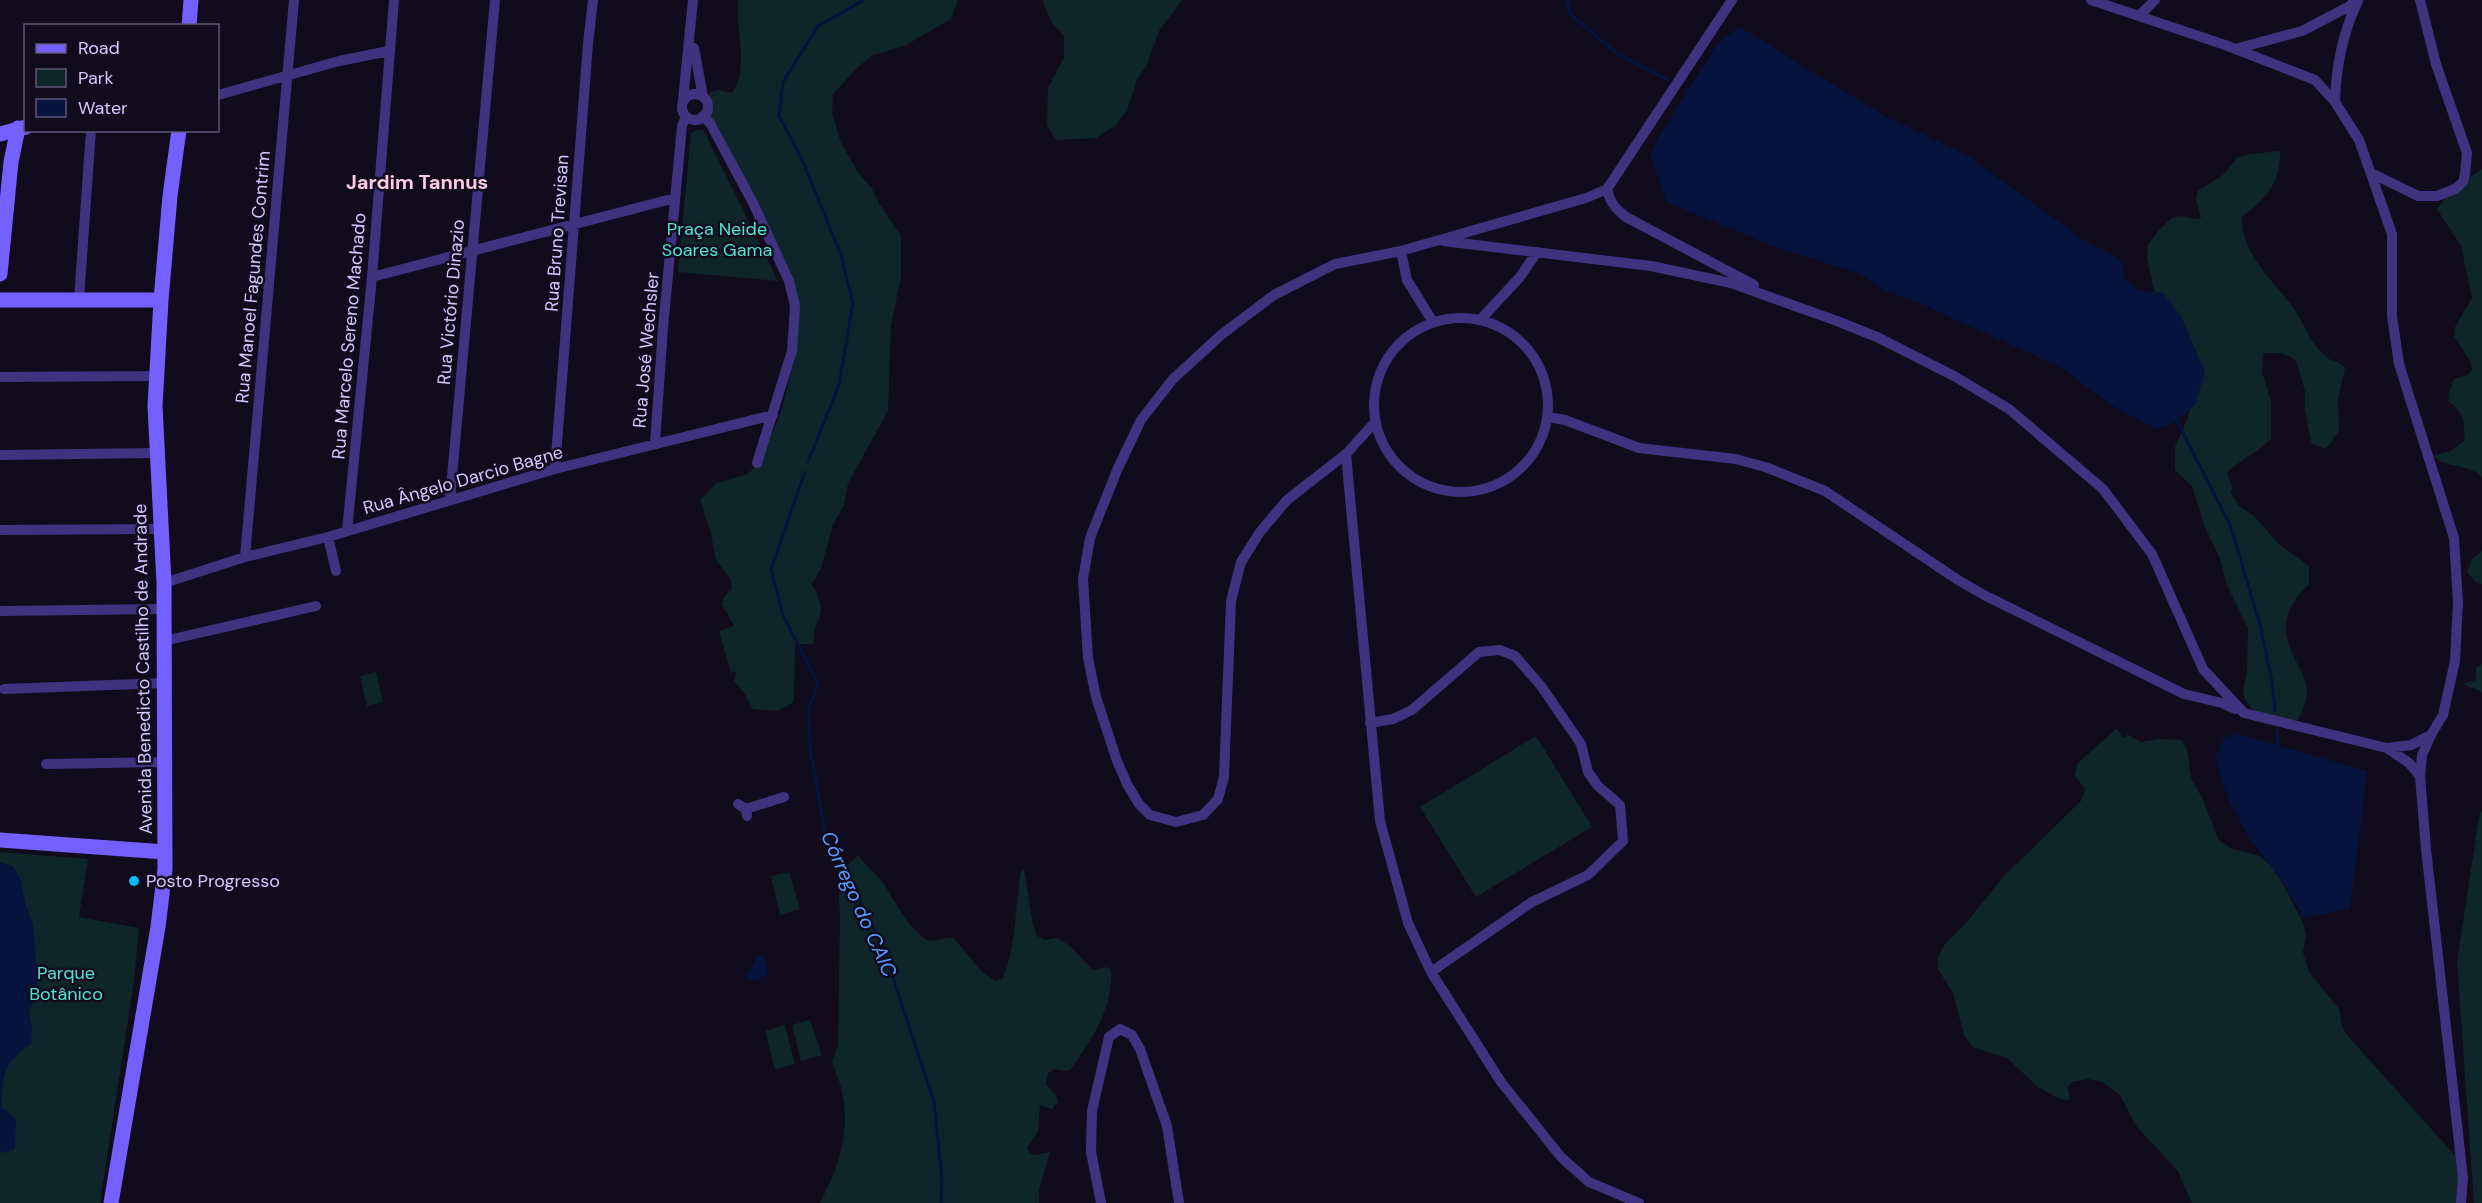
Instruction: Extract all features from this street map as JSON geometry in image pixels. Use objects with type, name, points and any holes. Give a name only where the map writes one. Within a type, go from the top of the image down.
[{"type":"main road","points":[[189,24],[191,0]]},
{"type":"main road","points":[[0,134],[22,127]]},
{"type":"main road","points":[[0,274],[11,162],[22,127]]},
{"type":"main road","name":"Avenida Benedicto Castilho de Andrade","points":[[111,1203],[158,927],[165,852],[164,583],[156,453],[156,376],[170,196],[179,132]]},
{"type":"main road","points":[[0,148],[11,162]]},
{"type":"main road","points":[[0,300],[161,300]]},
{"type":"main road","points":[[0,840],[165,852]]},
{"type":"street","name":"Rua Manoel Fagundes Contrim","points":[[245,558],[294,0]]},
{"type":"street","name":"Rua Marcelo Sereno Machado","points":[[347,531],[372,277],[394,0]]},
{"type":"street","name":"Rua Victório Dinazio","points":[[450,499],[495,0]]},
{"type":"street","name":"Rua Bruno Trevisan","points":[[555,469],[593,0]]},
{"type":"street","points":[[691,36],[703,97],[707,104],[703,116],[695,120],[686,117],[682,109],[693,0]]},
{"type":"street","points":[[1375,422],[1346,454],[1287,500],[1260,532],[1241,562],[1232,601],[1224,777],[1218,799],[1203,815],[1176,822],[1150,815],[1139,804],[1117,761],[1096,697],[1088,658],[1083,579],[1090,538],[1118,468],[1142,420],[1173,379],[1221,334],[1274,295],[1335,264],[1401,251],[1586,198],[1607,189],[1732,0]]},
{"type":"street","points":[[2091,0],[2235,49],[2315,80],[2336,102],[2359,140],[2392,234],[2392,316],[2399,364],[2454,538],[2458,602],[2455,661],[2443,715],[2422,755],[2420,776],[2463,1178],[2461,1203]]},
{"type":"street","points":[[2139,16],[2155,0]]},
{"type":"street","points":[[2235,49],[2302,31],[2357,0]]},
{"type":"street","points":[[2336,102],[2336,76],[2343,37],[2357,0]]},
{"type":"street","points":[[2371,173],[2418,196],[2437,196],[2455,189],[2463,182],[2467,153],[2436,64],[2420,0]]},
{"type":"street","points":[[221,93],[389,51]]},
{"type":"street","points":[[683,100],[690,95],[703,97]]},
{"type":"street","points":[[703,116],[710,123],[753,203],[793,295],[796,319],[792,351],[757,463]]},
{"type":"street","name":"Rua José Wechsler","points":[[655,443],[675,198],[682,126],[686,117]]},
{"type":"street","points":[[79,299],[91,132]]},
{"type":"street","points":[[1607,189],[1609,199],[1615,208],[1626,217],[1782,300]]},
{"type":"street","points":[[372,277],[675,198]]},
{"type":"street","points":[[1437,241],[1651,266],[1731,283],[1782,300],[1877,338],[1954,376],[2009,409],[2103,489],[2152,554],[2203,669],[2244,713]]},
{"type":"street","points":[[1401,251],[1407,280],[1433,322]]},
{"type":"street","points":[[1480,320],[1520,277],[1537,252]]},
{"type":"street","points":[[1456,318],[1480,320],[1504,329],[1524,345],[1539,366],[1548,391],[1548,417],[1540,443],[1525,465],[1503,482],[1478,491],[1450,492],[1424,485],[1401,469],[1384,448],[1375,422],[1373,397],[1379,373],[1392,351],[1411,334],[1433,322],[1456,318]]},
{"type":"street","points":[[0,377],[156,376]]},
{"type":"street","name":"Rua Ângelo Darcio Bagne","points":[[164,583],[555,469],[773,415]]},
{"type":"street","points":[[1548,417],[1565,420],[1639,448],[1750,462],[1825,491],[1975,590],[2184,694],[2222,703],[2244,713],[2387,748],[2409,763],[2420,776]]},
{"type":"street","points":[[0,455],[156,453]]},
{"type":"street","points":[[1346,454],[1380,821],[1408,923],[1431,972],[1501,1082],[1561,1157],[1589,1182],[1639,1203]]},
{"type":"street","points":[[0,530],[161,529]]},
{"type":"street","points":[[328,537],[336,571]]},
{"type":"street","points":[[164,641],[316,606]]},
{"type":"street","points":[[0,611],[164,609]]},
{"type":"street","points":[[1370,723],[1393,719],[1412,710],[1479,652],[1500,650],[1520,660],[1541,686],[1581,744],[1588,772],[1598,786],[1620,805],[1623,841],[1588,875],[1532,902],[1431,972]]},
{"type":"street","points":[[4,689],[164,683]]},
{"type":"street","points":[[2204,698],[2215,684]]},
{"type":"street","points":[[2387,748],[2411,745],[2431,735]]},
{"type":"street","points":[[46,764],[165,762]]},
{"type":"street","points":[[744,810],[784,797]]},
{"type":"street","points":[[1101,1203],[1091,1152],[1092,1111],[1109,1037],[1120,1029],[1132,1035],[1140,1049],[1167,1126],[1179,1203]]},
{"type":"green space","points":[[738,0],[958,0],[951,19],[904,46],[873,55],[858,67],[833,94],[832,113],[841,143],[901,236],[901,276],[891,325],[888,411],[848,483],[844,505],[833,525],[821,568],[812,584],[818,595],[821,611],[815,628],[814,644],[795,644],[794,702],[778,711],[753,709],[745,694],[734,681],[737,671],[731,673],[719,631],[734,626],[722,604],[724,597],[732,589],[731,580],[716,560],[710,530],[700,500],[717,483],[748,474],[760,462],[781,412],[795,357],[794,298],[776,267],[755,196],[704,110],[705,101],[710,92],[718,90],[732,93],[737,83],[741,61]]},
{"type":"green space","points":[[1042,0],[1182,0],[1159,31],[1147,64],[1137,80],[1127,110],[1115,126],[1096,138],[1056,140],[1047,125],[1048,88],[1064,57],[1064,36],[1052,23]]},
{"type":"green space","name":"Praça Neide Soares Gama","points":[[703,130],[706,135],[778,281],[678,272],[691,133]]},
{"type":"green space","points":[[2280,151],[2280,163],[2275,181],[2265,196],[2242,217],[2243,230],[2252,254],[2293,307],[2316,346],[2328,359],[2345,368],[2338,399],[2339,431],[2326,449],[2311,443],[2305,409],[2305,391],[2296,360],[2281,353],[2263,353],[2262,372],[2271,402],[2271,439],[2227,473],[2233,488],[2230,491],[2239,506],[2254,516],[2279,544],[2309,566],[2309,584],[2294,602],[2286,620],[2291,651],[2304,677],[2307,689],[2306,701],[2296,724],[2264,716],[2252,709],[2245,699],[2243,692],[2247,671],[2248,628],[2227,585],[2220,559],[2205,527],[2192,486],[2175,470],[2175,447],[2188,417],[2195,386],[2153,286],[2147,259],[2148,245],[2172,218],[2180,216],[2201,218],[2196,199],[2198,191],[2223,175],[2237,158],[2250,154]]},
{"type":"green space","points":[[2482,169],[2482,477],[2471,470],[2434,457],[2450,451],[2465,441],[2462,417],[2450,402],[2449,396],[2454,379],[2467,375],[2472,370],[2470,361],[2454,336],[2455,327],[2472,298],[2461,246],[2437,209],[2450,191]]},
{"type":"green space","points":[[2482,551],[2482,584],[2477,583],[2467,572],[2472,559]]},
{"type":"green space","points":[[2482,664],[2482,692],[2463,684],[2476,680],[2476,667]]},
{"type":"green space","points":[[376,672],[383,702],[367,706],[360,676]]},
{"type":"green space","points":[[2117,728],[2123,739],[2128,735],[2141,742],[2160,739],[2182,740],[2187,750],[2191,778],[2219,840],[2230,848],[2260,856],[2270,865],[2282,882],[2304,925],[2306,936],[2303,952],[2309,972],[2339,1009],[2346,1034],[2460,1161],[2457,1203],[2192,1203],[2178,1171],[2137,1127],[2120,1095],[2102,1082],[2088,1079],[2071,1082],[2068,1088],[2070,1100],[2060,1099],[2038,1087],[2007,1058],[1973,1047],[1964,1035],[1953,993],[1938,969],[1938,957],[1944,945],[1966,923],[2003,877],[2081,801],[2085,789],[2075,776],[2077,764]]},
{"type":"green space","points":[[1536,736],[1592,827],[1476,897],[1420,807]]},
{"type":"green space","points":[[2482,810],[2482,1203],[2474,1203],[2457,962],[2479,817]]},
{"type":"green space","name":"Parque Botânico","points":[[0,852],[88,859],[79,917],[139,928],[134,981],[100,1203],[0,1203]]},
{"type":"green space","points":[[858,855],[880,879],[919,934],[932,941],[954,938],[982,972],[995,981],[1003,979],[1007,966],[1013,940],[1021,872],[1024,869],[1033,925],[1037,936],[1045,940],[1056,938],[1069,945],[1093,970],[1107,967],[1111,970],[1109,998],[1105,1011],[1086,1047],[1070,1070],[1054,1069],[1048,1073],[1046,1084],[1058,1102],[1052,1109],[1040,1105],[1038,1131],[1027,1148],[1029,1153],[1034,1155],[1050,1152],[1039,1190],[1039,1203],[820,1203],[838,1161],[845,1118],[841,1087],[832,1061],[838,1046],[840,915],[838,881],[847,865]]},
{"type":"green space","points":[[789,872],[800,909],[780,915],[771,876]]},
{"type":"green space","points":[[810,1020],[822,1055],[801,1061],[792,1025]]},
{"type":"green space","points":[[785,1025],[795,1064],[775,1069],[765,1031]]},
{"type":"water","points":[[1740,27],[1881,114],[1968,156],[2085,241],[2116,256],[2122,263],[2125,279],[2138,290],[2163,293],[2181,316],[2205,372],[2195,405],[2177,421],[2157,429],[2111,405],[2062,368],[1924,305],[1883,290],[1860,274],[1772,246],[1667,202],[1650,154],[1718,43]]},
{"type":"water","points":[[2238,734],[2367,771],[2350,909],[2304,918],[2282,881],[2249,838],[2228,799],[2215,759],[2224,738]]},
{"type":"water","points":[[0,862],[14,867],[21,881],[26,906],[33,923],[37,974],[36,994],[29,1013],[32,1028],[31,1044],[10,1064],[4,1078],[2,1108],[16,1119],[15,1149],[6,1153],[0,1151]]},
{"type":"water","points":[[758,955],[766,959],[768,974],[755,982],[746,976]]},
{"type":"waterway","name":"Córrego do CAIC","points":[[808,462],[839,385],[853,303],[841,255],[801,157],[779,116],[783,82],[818,26],[864,0]]},
{"type":"waterway","points":[[1567,0],[1570,14],[1618,54],[1668,80]]},
{"type":"waterway","points":[[2177,421],[2230,525],[2260,624],[2272,682],[2275,711]]},
{"type":"waterway","name":"Córrego do CAIC","points":[[805,472],[771,569],[783,615],[818,684],[809,708],[810,749],[825,831],[883,947],[934,1101],[942,1180],[941,1203]]},
{"type":"waterway","points":[[2277,731],[2278,746]]},
{"type":"place","name":"Posto Progresso","points":[[134,881]]},
{"type":"district","name":"Jardim Tannus","points":[[417,182]]}]
